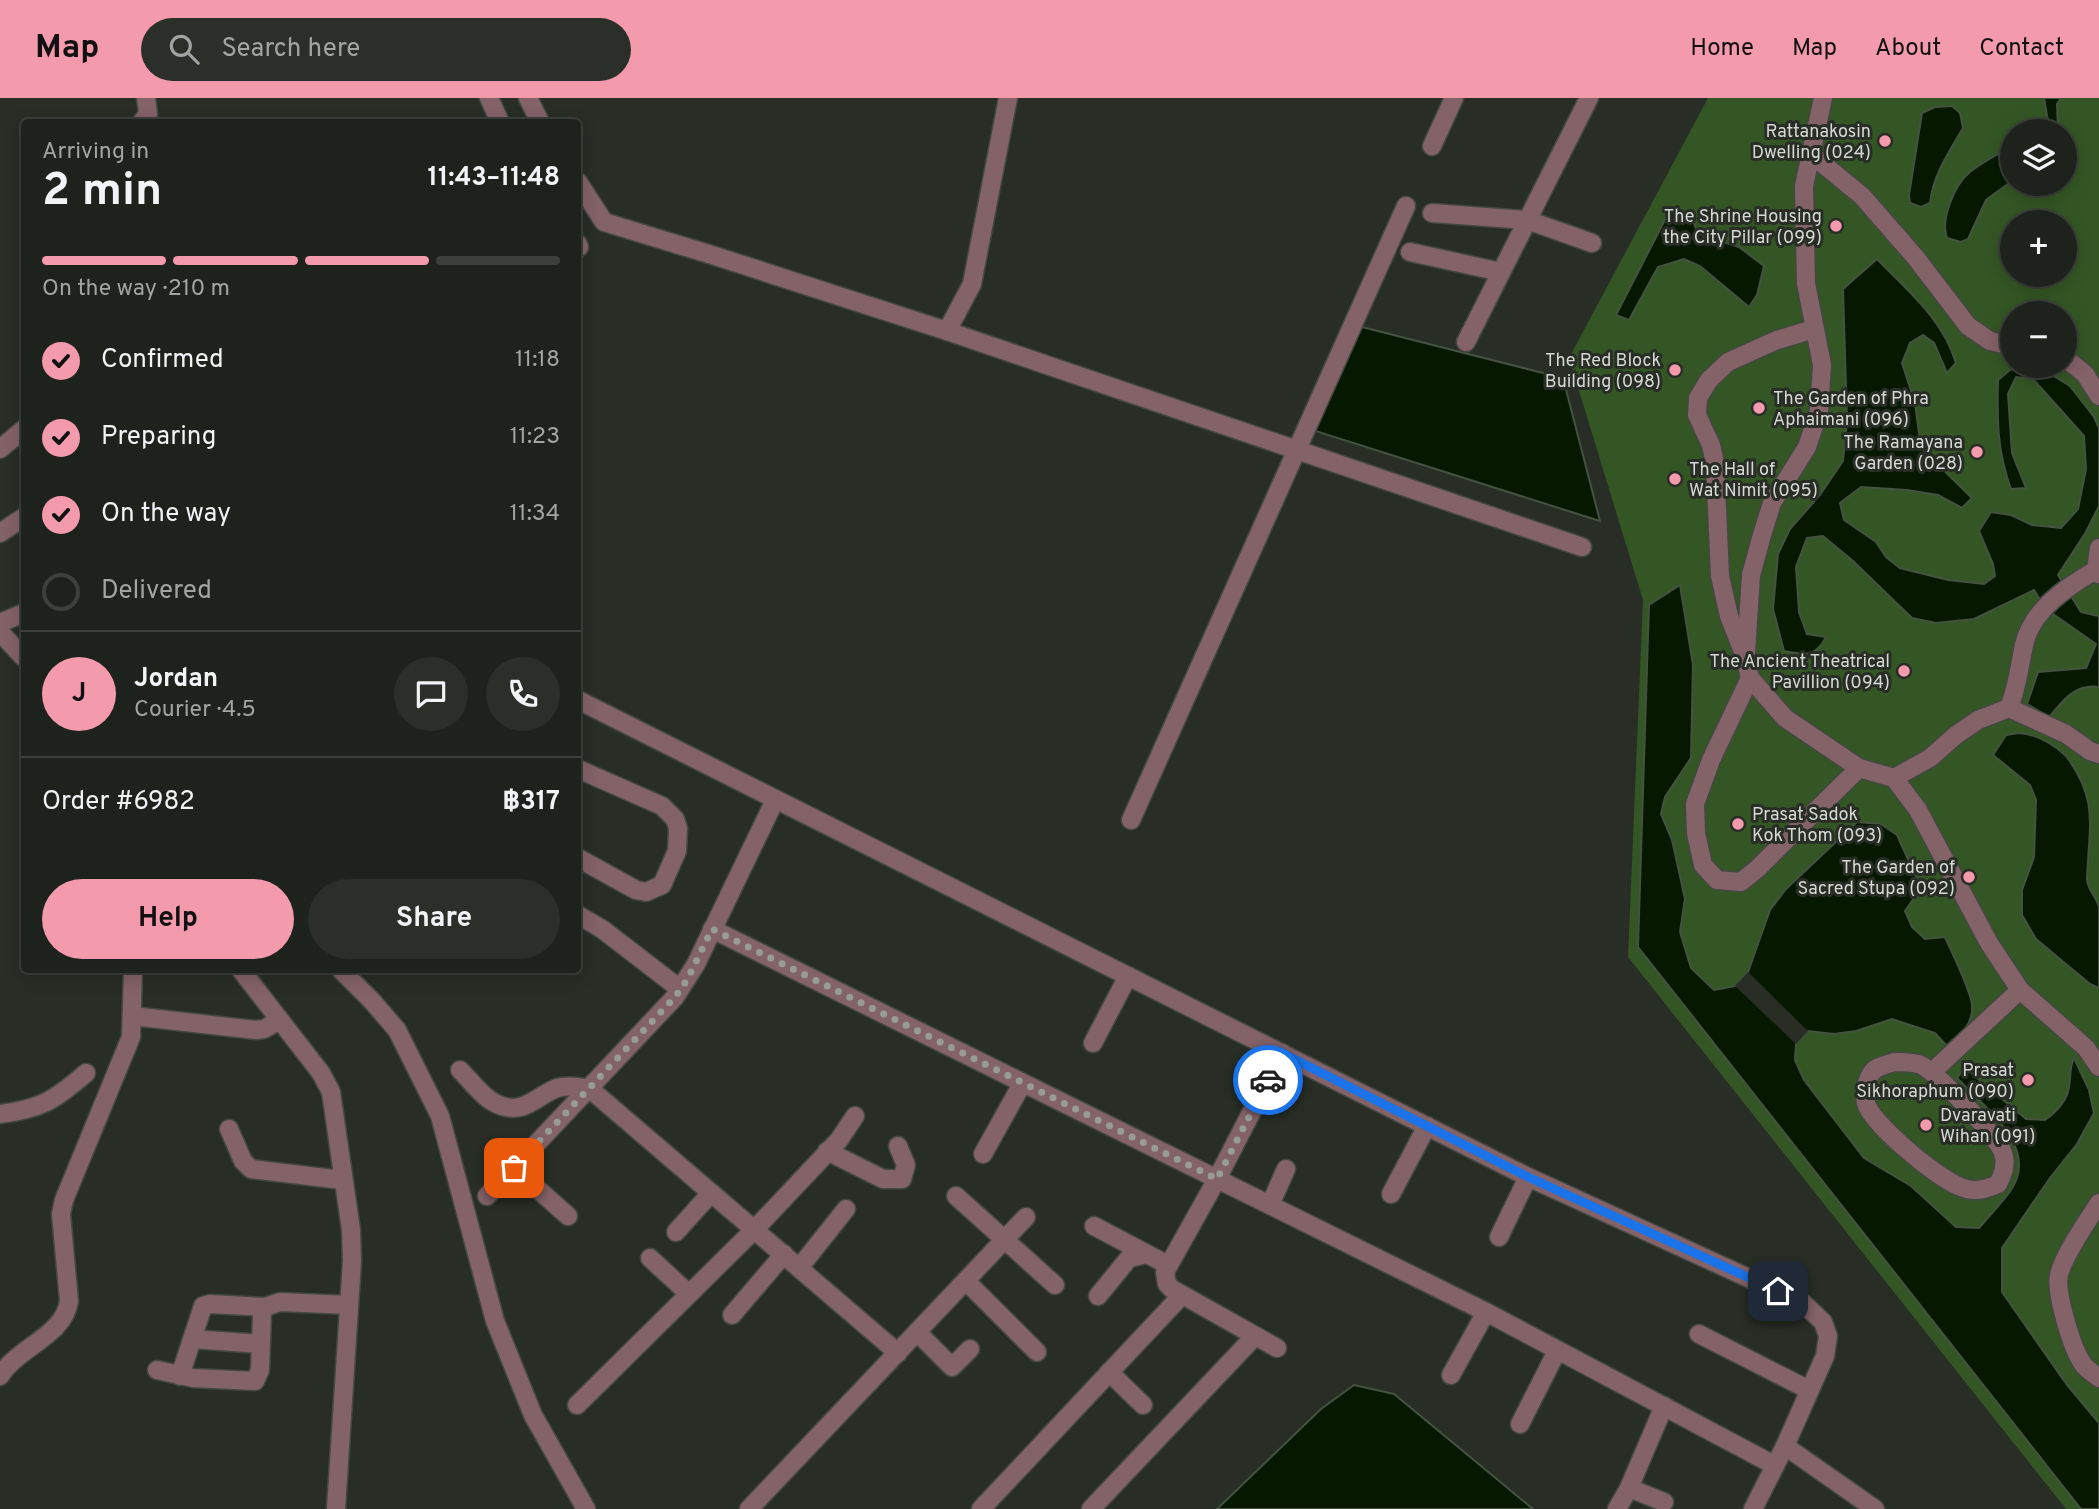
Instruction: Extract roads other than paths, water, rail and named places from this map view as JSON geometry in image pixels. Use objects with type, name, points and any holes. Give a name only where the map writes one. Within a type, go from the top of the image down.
[{"type":"street","points":[[489,98],[499,119]]},
{"type":"street","points":[[528,98],[538,119]]},
{"type":"street","points":[[947,331],[972,284],[1008,98]]},
{"type":"street","points":[[1432,146],[1454,98]]},
{"type":"street","points":[[1466,342],[1588,98]]},
{"type":"street","points":[[1745,657],[1751,575],[1762,535],[1772,503],[1807,447],[1819,411],[1822,365],[1806,283],[1804,186],[1823,98]]},
{"type":"street","points":[[144,119],[148,114],[149,99]]},
{"type":"street","points":[[1812,155],[1862,196],[1916,258],[1968,326],[1990,341],[2000,343]]},
{"type":"street","points":[[581,187],[604,222],[947,331],[1582,547]]},
{"type":"street","points":[[1131,820],[1406,206]]},
{"type":"street","points":[[1432,213],[1527,220],[1592,243]]},
{"type":"street","points":[[1410,252],[1501,272]]},
{"type":"street","points":[[1814,329],[1777,340],[1728,362],[1709,380],[1698,398],[1697,415],[1711,445],[1715,463],[1720,576],[1728,616],[1745,657],[1749,678],[1785,718],[1859,768],[1894,778],[1918,810],[1989,943],[2020,990],[2086,1048],[2099,1067]]},
{"type":"street","points":[[2077,368],[2085,374],[2099,396]]},
{"type":"street","points":[[0,449],[21,432]]},
{"type":"street","points":[[0,533],[21,519]]},
{"type":"street","points":[[2009,708],[2018,683],[2024,643],[2035,616],[2046,609],[2064,588],[2097,572],[2099,548]]},
{"type":"street","points":[[21,615],[1,626],[21,654]]},
{"type":"street","points":[[1749,678],[1711,760],[1695,804],[1696,833],[1703,865],[1717,880],[1741,882],[1859,768]]},
{"type":"street","points":[[581,702],[1528,1177],[1803,1303],[1823,1322],[1828,1336],[1825,1356],[1785,1446],[1753,1509]]},
{"type":"street","points":[[1894,778],[1930,758],[1955,735],[1978,720],[2009,708],[2066,734],[2099,754]]},
{"type":"street","points":[[581,770],[662,806],[675,818],[679,839],[677,851],[662,885],[646,892],[636,890],[581,860]]},
{"type":"street","points":[[487,1196],[590,1089],[680,989],[775,800]]},
{"type":"street","points":[[581,917],[602,929],[680,989]]},
{"type":"street","points":[[712,929],[1486,1312],[1774,1465]]},
{"type":"street","points":[[0,1376],[14,1359],[61,1322],[67,1314],[69,1301],[61,1214],[64,1200],[131,1037],[133,973]]},
{"type":"street","points":[[243,973],[321,1073],[331,1092],[352,1245],[336,1509]]},
{"type":"street","points":[[344,973],[397,1031],[440,1116],[495,1321],[533,1415],[586,1509]]},
{"type":"street","points":[[1093,1043],[1128,976]]},
{"type":"street","points":[[1932,1072],[2020,990]]},
{"type":"street","points":[[132,1016],[256,1030],[264,1029],[280,1020]]},
{"type":"street","points":[[1277,1348],[1182,1295],[1167,1284],[1165,1272],[1282,1053]]},
{"type":"street","points":[[1894,1062],[1918,1063],[1932,1072],[1991,1133],[2003,1152],[2005,1171],[1998,1184],[1984,1190],[1966,1189],[1947,1181],[1910,1152],[1866,1105],[1866,1086],[1874,1070],[1894,1062]]},
{"type":"street","points":[[460,1070],[488,1099],[502,1107],[521,1108],[555,1089],[568,1086],[590,1089],[898,1353]]},
{"type":"street","points":[[0,1114],[39,1106],[60,1095],[86,1073]]},
{"type":"street","points":[[983,1154],[1022,1084]]},
{"type":"street","points":[[577,1405],[754,1230],[839,1140],[855,1116]]},
{"type":"street","points":[[1391,1194],[1427,1126]]},
{"type":"street","points":[[229,1129],[243,1161],[251,1169],[342,1180]]},
{"type":"street","points":[[827,1151],[883,1179],[902,1179],[906,1165],[898,1146]]},
{"type":"street","points":[[514,1168],[568,1216]]},
{"type":"street","points":[[1270,1205],[1286,1169]]},
{"type":"street","points":[[1499,1237],[1528,1177]]},
{"type":"street","points":[[676,1232],[711,1193]]},
{"type":"street","points":[[956,1196],[1055,1285]]},
{"type":"street","points":[[2099,1203],[2077,1237],[2059,1275],[2060,1300],[2082,1364],[2099,1378]]},
{"type":"street","points":[[799,1268],[846,1209]]},
{"type":"street","points":[[749,1509],[1026,1217]]},
{"type":"street","points":[[1098,1296],[1129,1258],[1147,1254],[1120,1240],[1168,1265]]},
{"type":"street","points":[[732,1315],[784,1254]]},
{"type":"street","points":[[650,1258],[689,1294]]},
{"type":"street","points":[[966,1281],[1037,1352]]},
{"type":"street","points":[[981,1509],[1182,1295]]},
{"type":"street","points":[[180,1376],[200,1311],[206,1304],[265,1307],[280,1301],[349,1305]]},
{"type":"street","points":[[157,1370],[180,1376],[255,1381],[260,1370],[262,1314],[265,1307]]},
{"type":"street","points":[[1451,1376],[1486,1312]]},
{"type":"street","points":[[917,1332],[952,1367],[970,1349]]},
{"type":"street","points":[[1699,1334],[1809,1390]]},
{"type":"street","points":[[1091,1509],[1255,1336]]},
{"type":"street","points":[[192,1339],[261,1343]]},
{"type":"street","points":[[1520,1424],[1557,1351]]},
{"type":"street","points":[[1109,1372],[1143,1405]]},
{"type":"street","points":[[1617,1509],[1629,1488],[1664,1406]]},
{"type":"street","points":[[1785,1446],[1875,1509]]},
{"type":"street","points":[[1629,1488],[1664,1502]]},
{"type":"place","name":"Rattanakosin Dwelling (024)","points":[[1885,141]]},
{"type":"place","name":"The Shrine Housing the City Pillar (099)","points":[[1836,226]]},
{"type":"place","name":"The Red Block Building (098)","points":[[1675,370]]},
{"type":"place","name":"The Garden of Phra Aphaimani (096)","points":[[1759,408]]},
{"type":"place","name":"The Ramayana Garden (028)","points":[[1977,452]]},
{"type":"place","name":"The Hall of Wat Nimit (095)","points":[[1675,479]]},
{"type":"place","name":"The Ancient Theatrical Pavillion (094)","points":[[1904,671]]},
{"type":"place","name":"Prasat Sadok Kok Thom (093)","points":[[1738,824]]},
{"type":"place","name":"The Garden of Sacred Stupa (092)","points":[[1969,877]]},
{"type":"place","name":"Prasat Sikhoraphum (090)","points":[[2028,1080]]},
{"type":"place","name":"Dvaravati Wihan (091)","points":[[1926,1125]]}]
